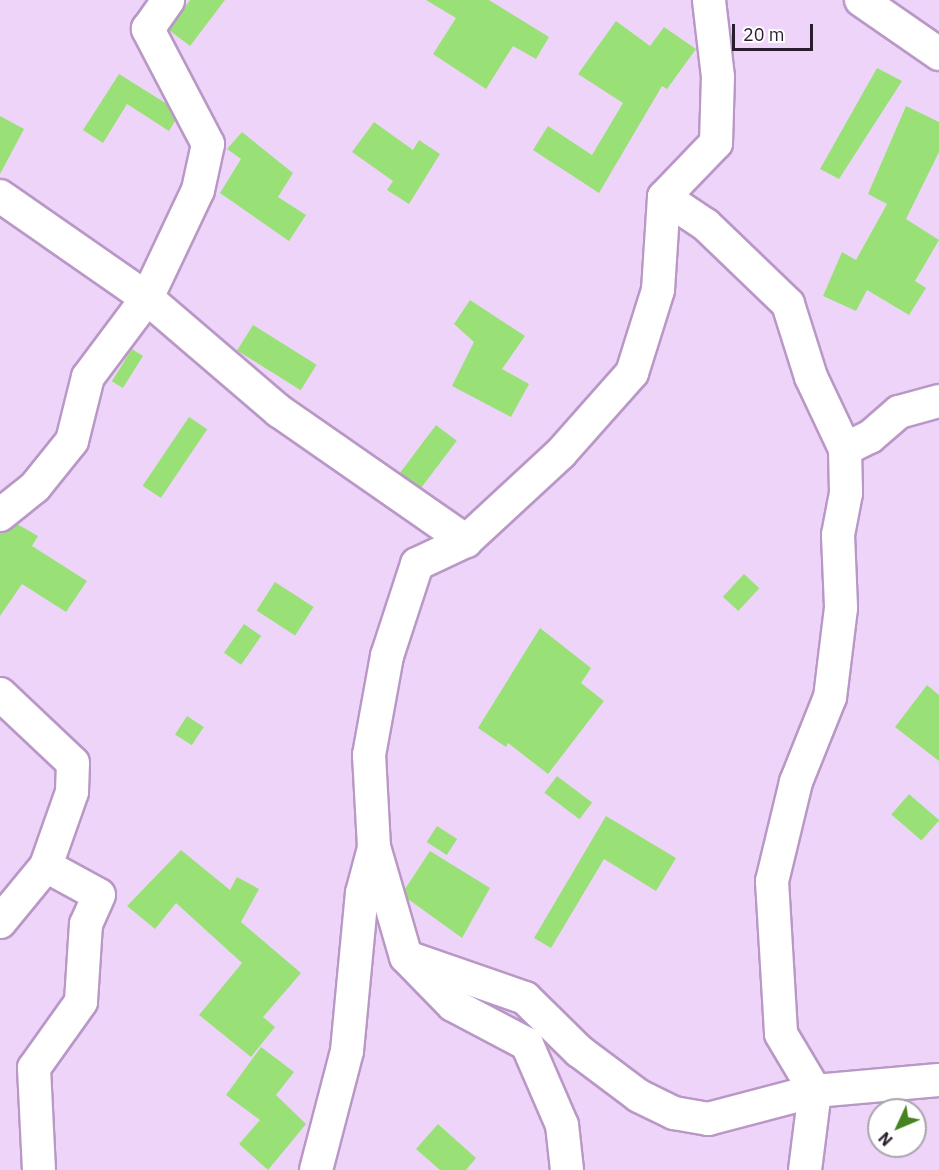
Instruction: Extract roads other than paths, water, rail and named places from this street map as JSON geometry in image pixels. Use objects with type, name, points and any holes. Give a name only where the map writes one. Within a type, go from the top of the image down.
[{"type":"street","points":[[0,515],[35,487],[72,441],[88,377],[147,298],[198,190],[208,144],[148,29],[168,0]]},
{"type":"street","points":[[567,1170],[562,1125],[527,1044],[453,1005],[406,957],[374,847],[369,755],[387,656],[417,564],[466,541],[561,453],[632,373],[658,290],[664,197],[716,143],[718,76],[709,0]]},
{"type":"street","points":[[861,0],[939,54]]},
{"type":"street","points":[[0,196],[147,298],[279,411],[466,541]]},
{"type":"street","points":[[664,197],[706,225],[788,304],[812,377],[844,448],[846,493],[838,535],[841,608],[830,697],[796,782],[772,881],[781,1034],[815,1091],[806,1170]]},
{"type":"street","points":[[844,448],[870,437],[899,412],[939,401]]},
{"type":"street","points":[[0,694],[73,763],[72,792],[46,866],[0,922]]},
{"type":"street","points":[[316,1170],[347,1051],[362,893],[374,847]]},
{"type":"street","points":[[39,1170],[34,1068],[81,1002],[86,924],[99,895],[46,866]]},
{"type":"street","points":[[406,957],[525,998],[579,1051],[639,1096],[674,1113],[708,1119],[815,1091],[939,1080]]}]
